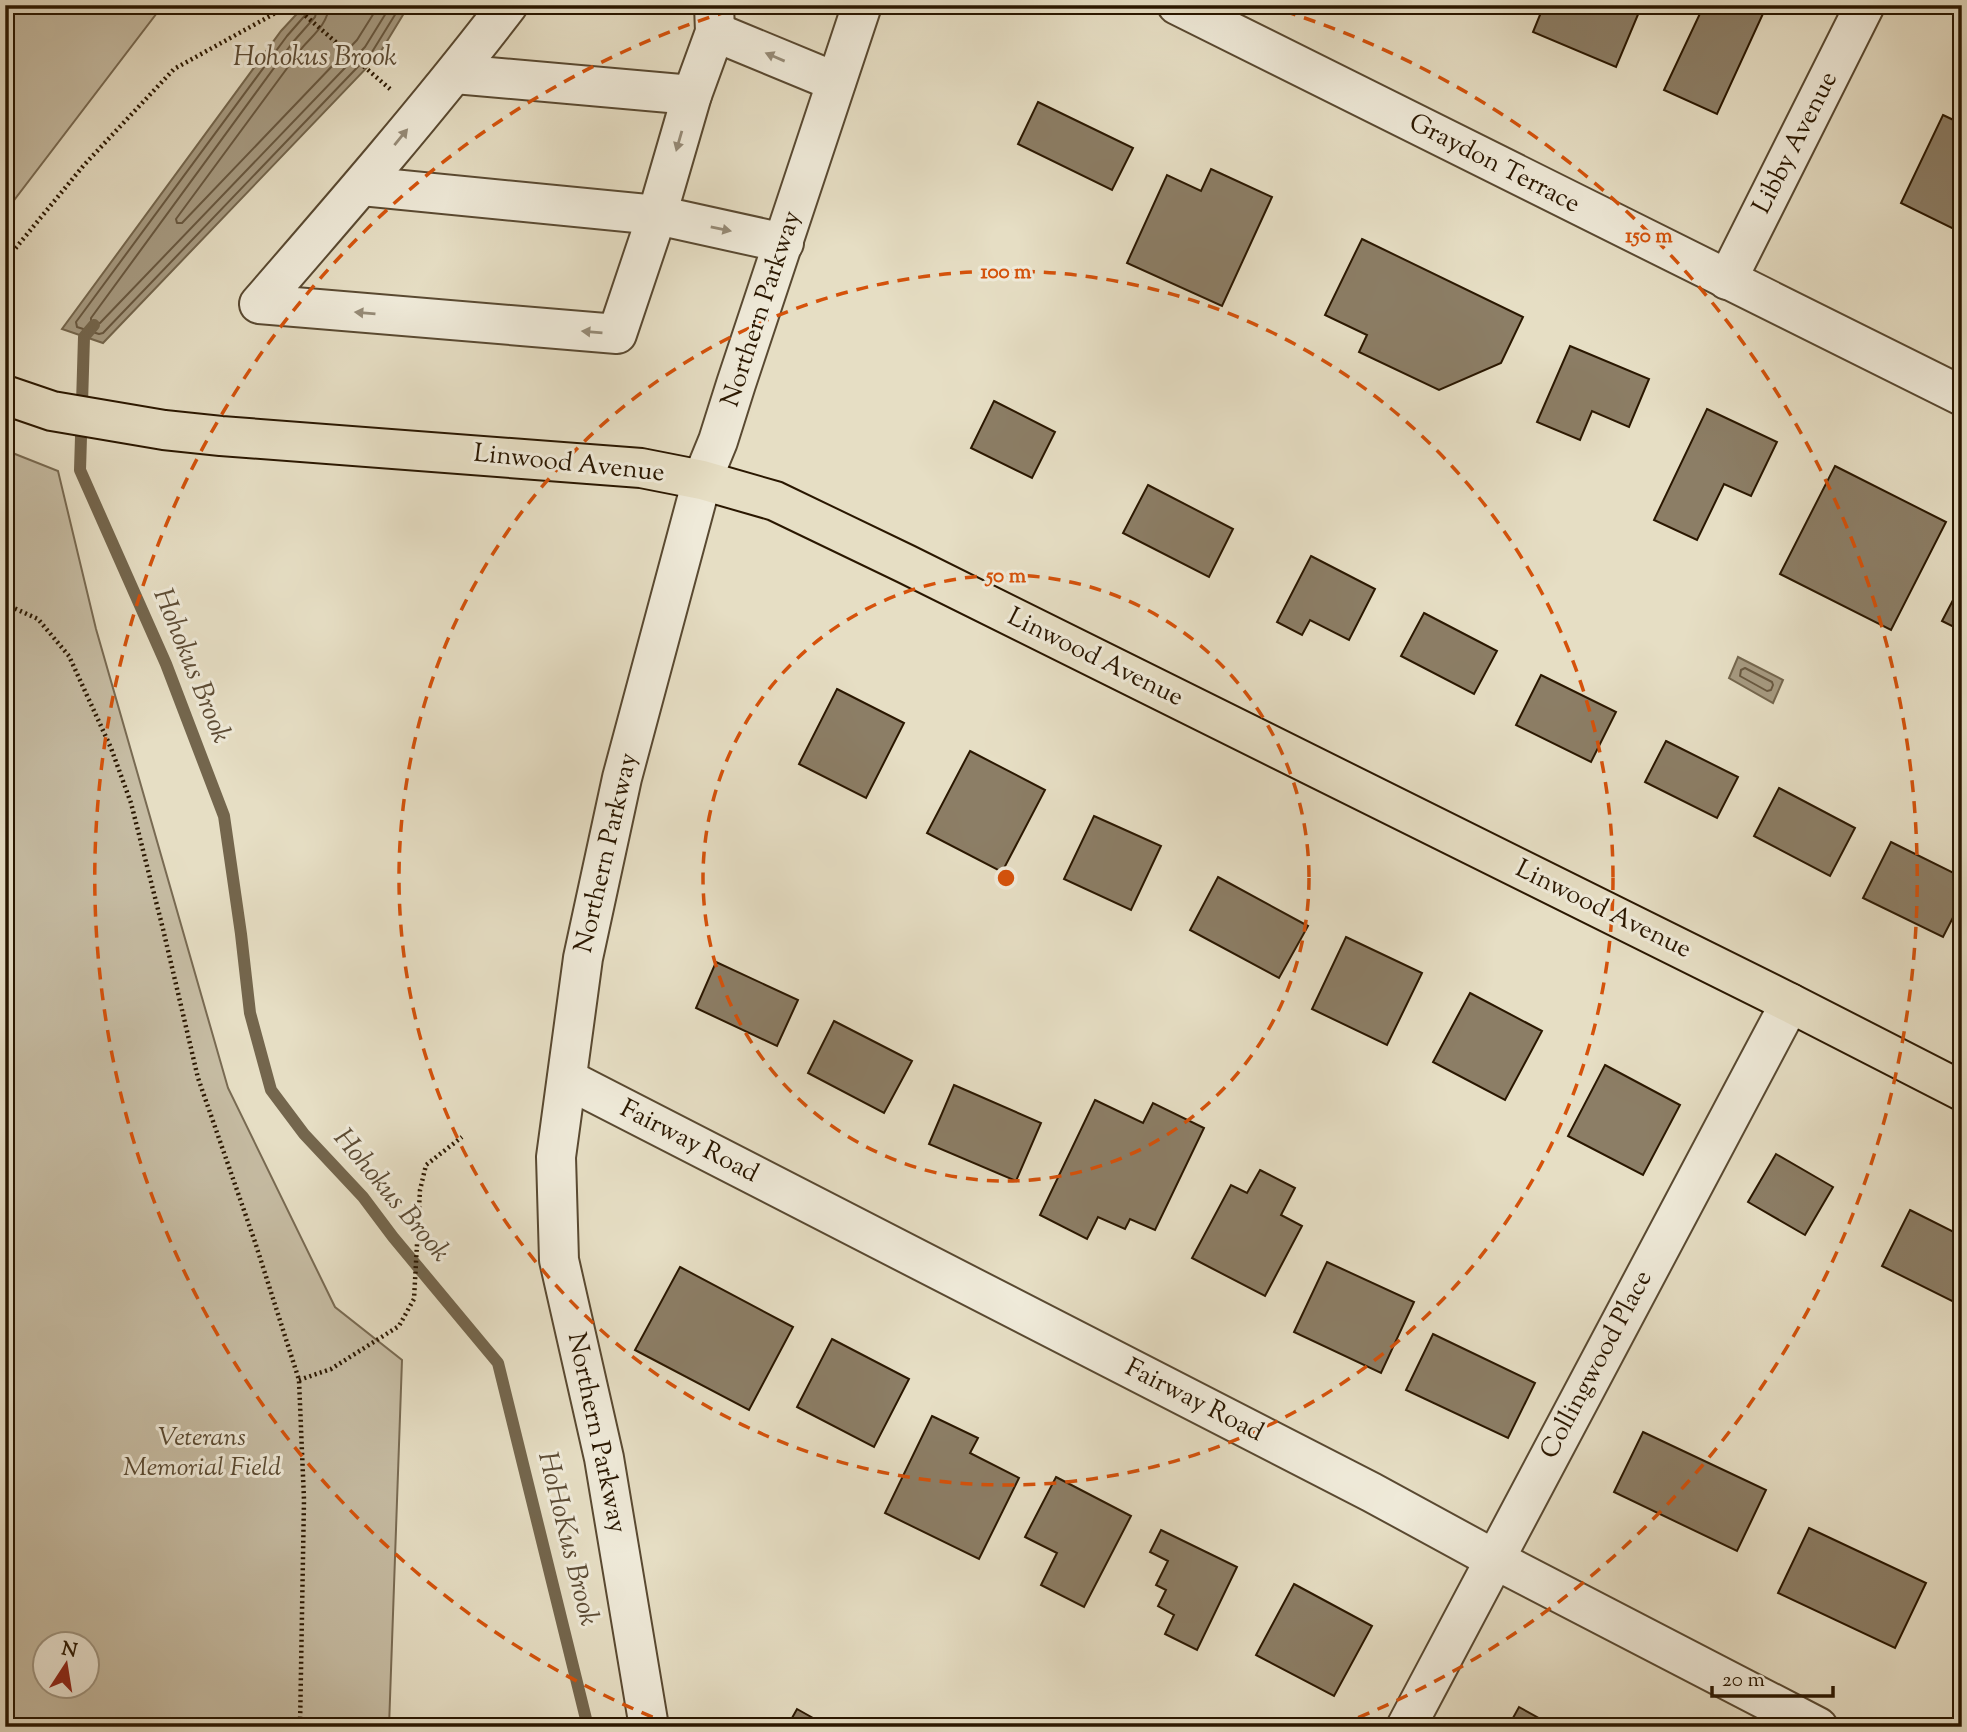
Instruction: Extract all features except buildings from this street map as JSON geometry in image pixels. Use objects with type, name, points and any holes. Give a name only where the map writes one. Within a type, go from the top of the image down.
[{"type":"main road","name":"Linwood Avenue","points":[[5,395],[52,411],[164,430],[641,468],[702,480],[775,501],[1790,1003],[1962,1091]]},
{"type":"street","points":[[508,5],[362,186],[259,304],[617,334],[657,215],[714,19],[836,82]]},
{"type":"street","name":"Northern Parkway","points":[[649,1727],[604,1458],[559,1260],[556,1157],[583,958],[622,778],[702,480],[718,441],[862,5]]},
{"type":"street","name":"Graydon Terrace","points":[[1177,5],[1962,396]]},
{"type":"street","name":"Libby Avenue","points":[[1727,280],[1865,5]]},
{"type":"street","points":[[455,74],[692,95]]},
{"type":"street","points":[[362,186],[657,215],[784,243]]},
{"type":"street","name":"Collingwood Place","points":[[1406,1727],[1790,1003]]},
{"type":"street","name":"Fairway Road","points":[[567,1079],[1371,1492],[1818,1727]]},
{"type":"path","points":[[5,261],[84,165],[174,69],[291,5],[382,82]]},
{"type":"path","points":[[5,604],[38,619],[69,656],[111,748],[131,803],[198,1078],[299,1380],[304,1500],[300,1727]]},
{"type":"path","points":[[299,1380],[331,1369],[399,1326],[414,1299],[420,1190],[426,1165],[462,1137]]},
{"type":"green space","points":[[5,5],[163,5],[5,212]]},
{"type":"green space","name":"Veterans Memorial Field","points":[[5,450],[58,471],[96,629],[228,1088],[335,1307],[402,1360],[389,1727],[5,1727]]},
{"type":"water","name":"Hohokus Brook","points":[[305,5],[409,5],[378,56],[103,343],[62,329],[281,31]]},
{"type":"water","points":[[1738,657],[1783,680],[1773,703],[1729,678]]},
{"type":"waterway","name":"Hohokus Brook","points":[[94,325],[84,337],[80,470],[166,664],[224,816],[250,1013],[271,1090],[304,1134],[363,1197],[498,1363],[588,1727]]},
{"type":"water label","name":"HoHoKus Brook","points":[[567,1539]]}]
